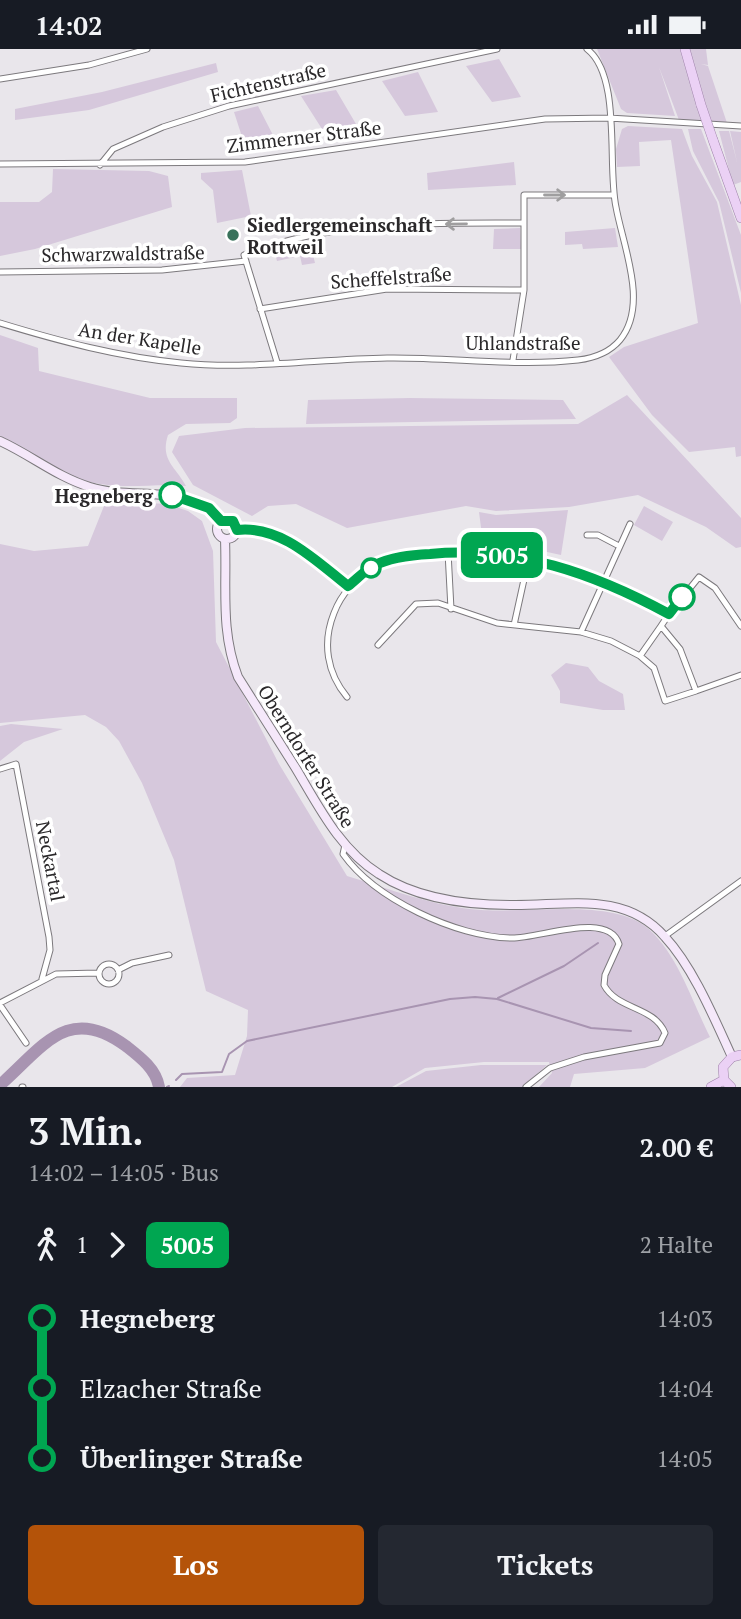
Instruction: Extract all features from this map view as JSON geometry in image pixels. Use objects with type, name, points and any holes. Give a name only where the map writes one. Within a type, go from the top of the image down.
[{"type":"main road","points":[[685,49],[701,105],[741,218]]},
{"type":"main road","points":[[711,1087],[727,1084],[723,1067],[736,1056]]},
{"type":"street","points":[[0,79],[78,67],[147,49]]},
{"type":"street","name":"Fichtenstraße","points":[[100,165],[113,149],[163,127],[229,106],[497,49]]},
{"type":"street","points":[[587,49],[600,64],[604,76],[609,118]]},
{"type":"street","name":"Zimmerner Straße","points":[[0,164],[245,162],[517,121],[609,118],[741,126]]},
{"type":"street","name":"Uhlandstraße","points":[[277,362],[389,358],[556,361],[602,355],[620,340],[629,327],[633,296],[613,195],[609,118]]},
{"type":"street","points":[[513,360],[524,290],[524,195],[613,195]]},
{"type":"street","name":"Schwarzwaldstraße","points":[[0,272],[162,270],[245,258],[288,240],[328,233],[444,224],[524,223]]},
{"type":"street","points":[[245,258],[277,362]]},
{"type":"street","name":"Scheffelstraße","points":[[260,309],[387,289],[524,290]]},
{"type":"street","name":"An der Kapelle","points":[[0,323],[53,339],[135,357],[220,366],[277,362]]},
{"type":"street","points":[[0,440],[76,482],[117,492],[172,495],[209,508],[221,521],[233,521],[237,530]]},
{"type":"street","name":"Oberndorfer Straße","points":[[221,521],[218,534],[225,539],[223,615],[230,657],[238,677],[345,845],[379,874],[424,894],[457,901],[511,905],[607,904],[638,915],[665,936],[680,956],[736,1056]]},
{"type":"street","points":[[581,632],[630,524]]},
{"type":"street","points":[[225,539],[232,538],[237,530]]},
{"type":"street","points":[[237,530],[263,530],[290,542],[348,586]]},
{"type":"street","points":[[587,535],[598,535],[619,546]]},
{"type":"street","points":[[448,552],[451,609]]},
{"type":"street","points":[[347,697],[337,685],[327,645],[328,627],[338,601],[348,586],[370,568],[388,560],[448,552],[529,557],[603,580],[669,614]]},
{"type":"street","points":[[514,625],[529,557]]},
{"type":"street","points":[[640,656],[699,577],[715,588],[741,626]]},
{"type":"street","points":[[378,645],[416,604],[438,603],[475,618],[581,632],[611,641],[640,656],[654,668],[665,701],[741,675]]},
{"type":"street","points":[[661,626],[680,649],[696,691]]},
{"type":"street","name":"Neckartal","points":[[0,769],[16,764],[49,937],[50,950],[42,979]]},
{"type":"street","points":[[345,845],[343,854],[360,876],[393,898],[449,925],[511,938],[592,926],[612,930],[617,935],[619,944],[605,975],[604,985],[615,999],[659,1021],[665,1033],[660,1043],[584,1057],[550,1068],[526,1087]]},
{"type":"street","points":[[665,936],[741,881]]},
{"type":"street","points":[[118,970],[132,963],[169,955]]},
{"type":"street","points":[[99,973],[107,964],[118,970]]},
{"type":"street","points":[[99,973],[101,981],[109,985],[117,979],[118,970]]},
{"type":"street","points":[[26,1043],[0,1004],[42,979],[72,971],[99,973]]},
{"type":"shaded area","points":[[597,49],[684,49],[704,122],[679,120],[659,67],[675,116],[627,113],[621,109]]},
{"type":"shaded area","points":[[688,49],[706,49],[708,65],[701,64],[708,66],[727,123],[709,122]]},
{"type":"shaded area","points":[[499,59],[521,97],[492,102],[466,66]]},
{"type":"shaded area","points":[[216,63],[218,72],[89,110],[15,120],[15,109],[102,92]]},
{"type":"shaded area","points":[[418,72],[438,112],[405,116],[382,81]]},
{"type":"shaded area","points":[[336,90],[356,124],[322,129],[301,96]]},
{"type":"shaded area","points":[[258,106],[275,139],[244,143],[234,112]]},
{"type":"shaded area","points":[[628,126],[682,129],[692,156],[717,202],[741,305],[741,456],[736,457],[735,447],[689,452],[652,415],[609,357],[624,347],[698,323],[671,140],[639,142],[640,166],[617,167],[616,149],[622,129]]},
{"type":"shaded area","points":[[688,129],[701,129],[741,235],[741,293],[719,202],[693,151]]},
{"type":"shaded area","points":[[719,131],[729,131],[737,162],[730,131],[741,132],[741,182],[733,185]]},
{"type":"shaded area","points":[[514,162],[516,185],[428,190],[427,173]]},
{"type":"shaded area","points":[[53,169],[149,171],[168,176],[172,207],[35,249],[0,256],[0,202],[39,202],[52,192]]},
{"type":"shaded area","points":[[242,170],[251,216],[217,223],[213,190],[201,179],[201,173]]},
{"type":"shaded area","points":[[520,228],[521,249],[493,249],[494,229]]},
{"type":"shaded area","points":[[615,228],[618,247],[583,249],[582,244],[565,245],[565,232]]},
{"type":"shaded area","points":[[310,242],[315,263],[302,265],[300,256],[277,261],[274,249]]},
{"type":"shaded area","points":[[0,335],[38,348],[39,371],[150,398],[237,398],[237,418],[230,423],[186,424],[168,435],[167,457],[186,486],[121,486],[83,480],[0,437]]},
{"type":"shaded area","points":[[627,395],[741,518],[741,547],[736,548],[706,527],[638,495],[569,507],[496,511],[466,506],[347,528],[296,504],[268,506],[252,516],[193,485],[172,452],[179,436],[245,428],[578,424]]},
{"type":"shaded area","points":[[308,400],[563,400],[576,419],[306,424]]},
{"type":"shaded area","points":[[106,501],[167,504],[188,511],[202,521],[213,551],[216,642],[279,764],[347,876],[413,897],[464,908],[589,910],[630,918],[645,926],[666,949],[683,978],[710,1037],[645,1068],[574,1074],[570,1087],[539,1087],[552,1073],[549,1062],[484,1062],[425,1068],[392,1087],[180,1087],[187,1078],[235,1075],[247,1036],[248,1010],[206,991],[174,860],[142,783],[119,741],[106,727],[85,715],[0,723],[0,544],[34,551],[88,546]]},
{"type":"shaded area","points":[[644,506],[673,522],[662,541],[634,525]]},
{"type":"shaded area","points":[[568,510],[561,555],[515,545],[483,543],[479,512],[496,515]]},
{"type":"shaded area","points":[[566,663],[588,667],[599,681],[623,694],[625,710],[603,710],[560,703],[560,691],[551,675]]},
{"type":"shaded area","points":[[11,724],[63,729],[24,742],[0,761],[0,726]]},
{"type":"shaded area","points":[[481,1065],[547,1065],[522,1087],[396,1087],[426,1071]]},
{"type":"waterway","points":[[498,998],[564,966],[598,943]]},
{"type":"waterway","points":[[176,1080],[182,1074],[222,1072],[229,1054],[247,1041],[450,999],[497,999],[591,1028],[631,1031]]},
{"type":"waterway","points":[[0,1085],[57,1035],[72,1029],[88,1029],[106,1034],[126,1046],[147,1064],[159,1087]]},
{"type":"bus line","name":"5005","points":[[172,495],[209,508],[221,521],[233,521],[237,530],[263,530],[290,542],[348,586],[370,568],[388,560],[448,552],[488,553],[529,557],[565,567],[603,580],[669,614],[682,597]]},
{"type":"place","name":"Siedlergemeinschaft Rottweil","points":[[233,235]]},
{"type":"place","name":"Hegneberg","points":[[172,495]]}]
